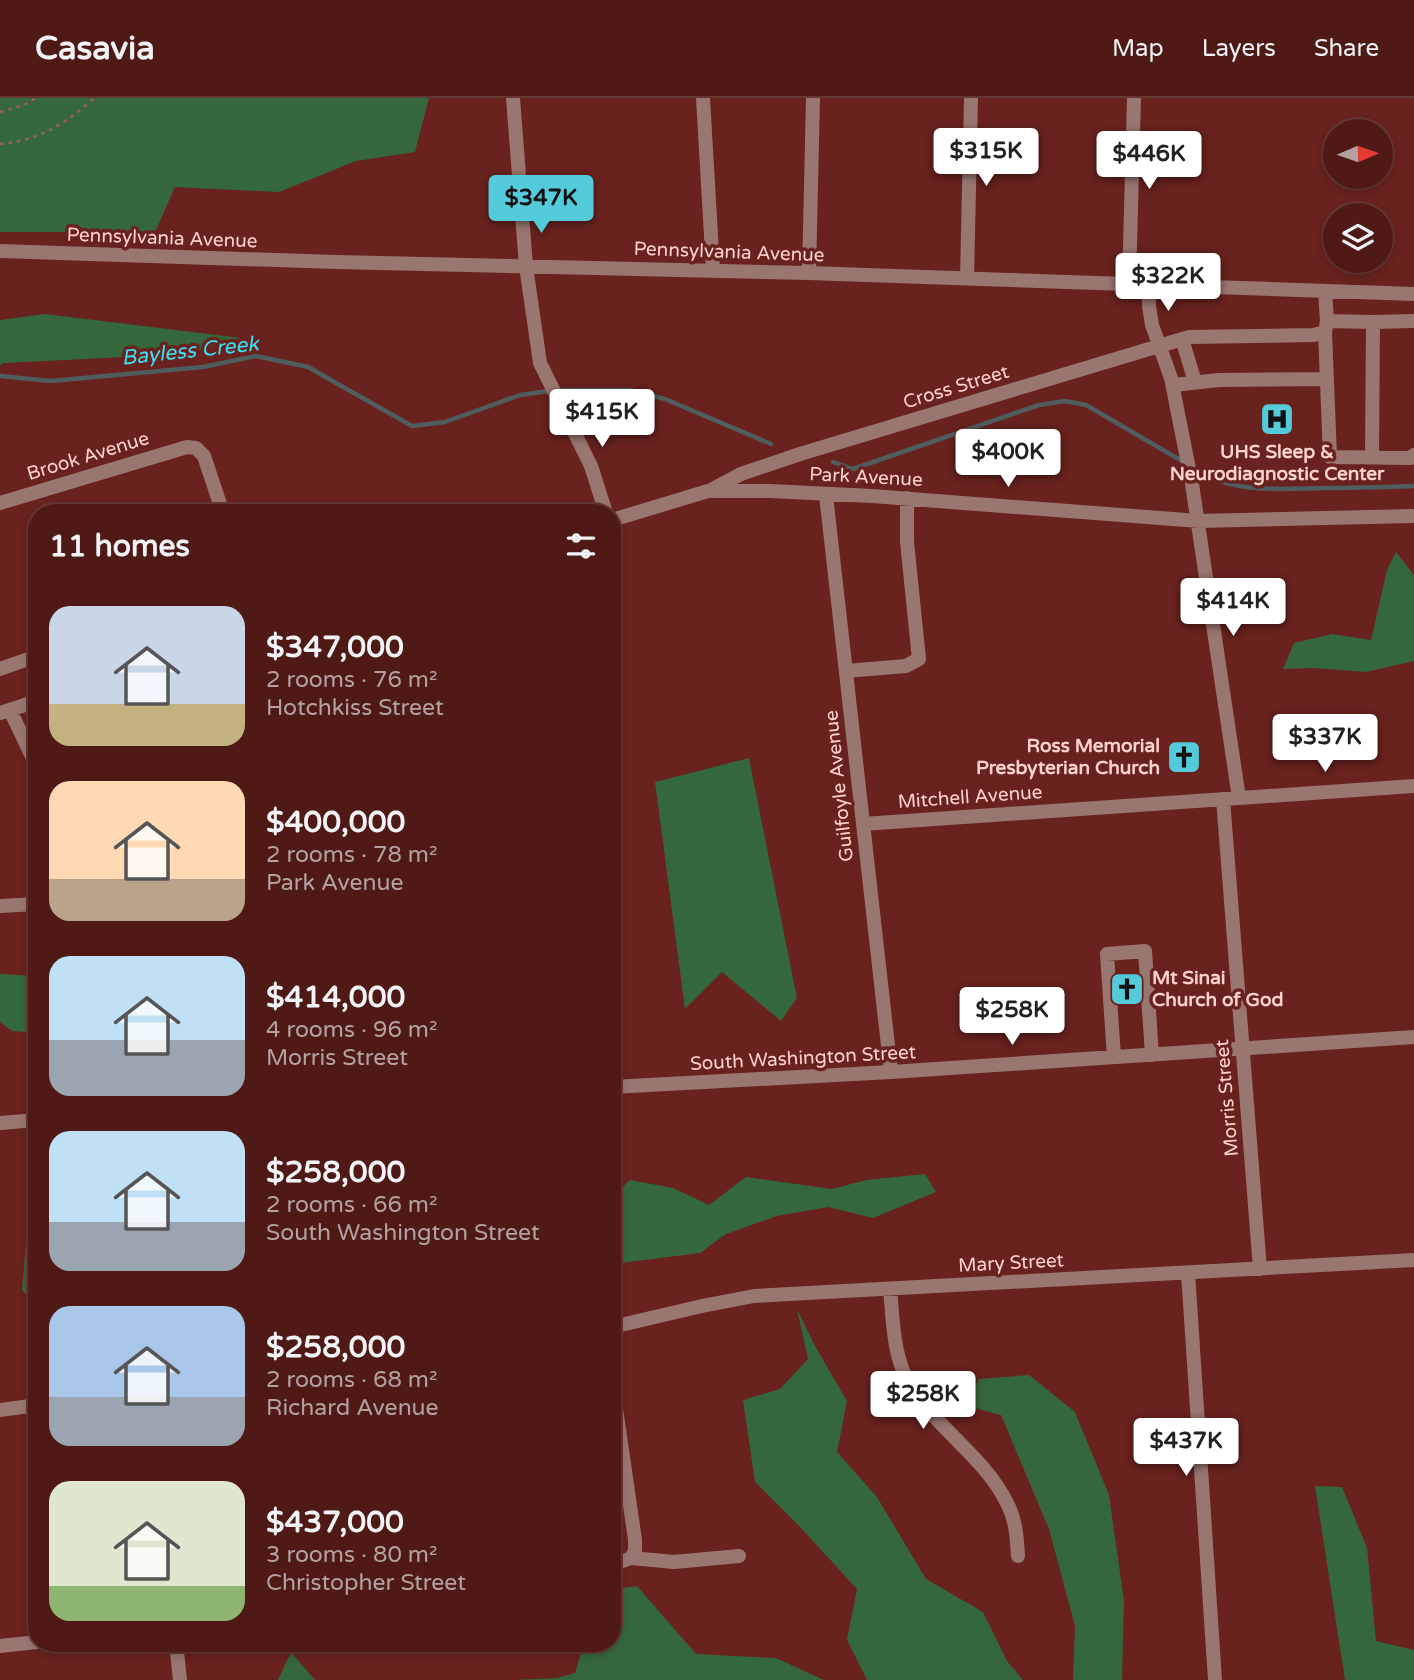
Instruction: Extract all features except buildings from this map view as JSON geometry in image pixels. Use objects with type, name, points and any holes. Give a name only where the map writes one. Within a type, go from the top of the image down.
[{"type":"street","points":[[513,98],[526,266],[540,363],[591,466],[603,504]]},
{"type":"street","points":[[703,98],[713,270]]},
{"type":"street","points":[[809,273],[813,98]]},
{"type":"street","points":[[967,278],[971,98]]},
{"type":"street","points":[[1129,284],[1133,98]]},
{"type":"street","name":"Pennsylvania Avenue","points":[[0,251],[713,270],[1414,294]]},
{"type":"street","points":[[1149,284],[1149,306],[1173,385],[1199,521],[1239,798]]},
{"type":"street","points":[[1325,291],[1330,457],[1414,456]]},
{"type":"street","points":[[1393,320],[1394,293]]},
{"type":"street","name":"Cross Street","points":[[708,491],[741,474],[800,454],[1182,339],[1314,335],[1326,327],[1393,320],[1414,321]]},
{"type":"street","points":[[1372,457],[1373,322]]},
{"type":"street","points":[[1182,339],[1195,382]]},
{"type":"street","points":[[1173,385],[1219,380],[1327,379]]},
{"type":"street","name":"Brook Avenue","points":[[0,503],[187,447],[196,448],[204,456],[220,504]]},
{"type":"street","name":"Park Avenue","points":[[621,517],[708,491],[771,491],[907,498],[1199,521],[1414,516]]},
{"type":"street","name":"Guilfoyle Avenue","points":[[826,495],[891,1072]]},
{"type":"street","points":[[846,671],[906,666],[919,659],[910,577],[907,498]]},
{"type":"street","points":[[0,669],[28,659]]},
{"type":"street","points":[[28,704],[5,711],[28,751]]},
{"type":"street","name":"Mitchell Avenue","points":[[863,824],[1414,786]]},
{"type":"street","name":"Morris Street","points":[[1223,799],[1260,1269]]},
{"type":"street","points":[[0,906],[28,904]]},
{"type":"street","points":[[1114,1057],[1107,954],[1144,951],[1152,1055]]},
{"type":"street","name":"South Washington Street","points":[[621,1087],[891,1072],[1414,1037]]},
{"type":"street","points":[[0,1123],[28,1121]]},
{"type":"street","name":"Mary Street","points":[[621,1326],[754,1296],[1414,1260]]},
{"type":"street","points":[[1188,1273],[1215,1680]]},
{"type":"street","points":[[890,1289],[894,1333],[910,1385],[941,1425],[977,1461],[1008,1504],[1016,1526],[1018,1556]]},
{"type":"street","points":[[0,1410],[28,1406]]},
{"type":"street","points":[[621,1443],[635,1540],[635,1551],[631,1558]]},
{"type":"street","points":[[621,1562],[631,1558],[674,1562],[739,1556]]},
{"type":"street","points":[[0,1646],[28,1643]]},
{"type":"street","points":[[177,1652],[180,1680]]},
{"type":"path","points":[[0,112],[24,105],[36,98]]},
{"type":"path","points":[[0,144],[37,138],[94,98]]},
{"type":"green space","points":[[0,98],[429,98],[415,152],[356,161],[279,192],[175,187],[155,232],[0,232]]},
{"type":"green space","points":[[45,314],[241,338],[187,354],[0,365],[0,320]]},
{"type":"green space","points":[[1396,552],[1414,575],[1414,661],[1366,672],[1283,669],[1294,643],[1332,634],[1371,640],[1387,570]]},
{"type":"green space","points":[[749,758],[797,998],[781,1021],[722,972],[685,1009],[655,782]]},
{"type":"green space","points":[[0,974],[28,976],[28,1032],[12,1031],[0,1022]]},
{"type":"green space","points":[[925,1174],[936,1192],[873,1218],[828,1207],[777,1216],[726,1234],[700,1253],[621,1263],[621,1188],[630,1180],[673,1188],[709,1205],[746,1177],[832,1189],[866,1180]]},
{"type":"green space","points":[[28,1231],[28,1296],[22,1290]]},
{"type":"green space","points":[[797,1309],[847,1401],[837,1452],[877,1497],[926,1579],[983,1612],[1007,1661],[1023,1680],[867,1680],[847,1640],[857,1589],[755,1482],[743,1400],[780,1389],[808,1359]]},
{"type":"green space","points":[[1029,1375],[1075,1412],[1109,1495],[1124,1601],[1122,1680],[1073,1680],[1075,1626],[1049,1529],[1001,1415],[963,1405],[979,1379]]},
{"type":"green space","points":[[1315,1486],[1342,1487],[1367,1548],[1376,1641],[1414,1650],[1414,1680],[1345,1680]]},
{"type":"green space","points":[[637,1586],[696,1654],[776,1658],[824,1680],[514,1680],[557,1678],[575,1673],[581,1652],[621,1652],[621,1588]]},
{"type":"green space","points":[[291,1652],[315,1680],[278,1680]]},
{"type":"waterway","name":"Bayless Creek","points":[[0,376],[51,381],[203,367],[256,356],[308,367],[412,426],[445,422],[520,395],[549,391]]},
{"type":"waterway","name":"Bayless Creek","points":[[558,390],[631,390],[665,399],[771,444]]},
{"type":"waterway","name":"Bayless Creek","points":[[833,462],[853,469],[1039,405],[1065,401],[1086,405],[1182,461]]},
{"type":"waterway","name":"Bayless Creek","points":[[1193,468],[1223,482],[1255,488],[1414,486]]},
{"type":"place","name":"UHS Sleep & Neurodiagnostic Center","points":[[1277,419]]},
{"type":"place","name":"Ross Memorial Presbyterian Church","points":[[1184,757]]},
{"type":"place","name":"Mt Sinai Church of God","points":[[1127,989]]}]
